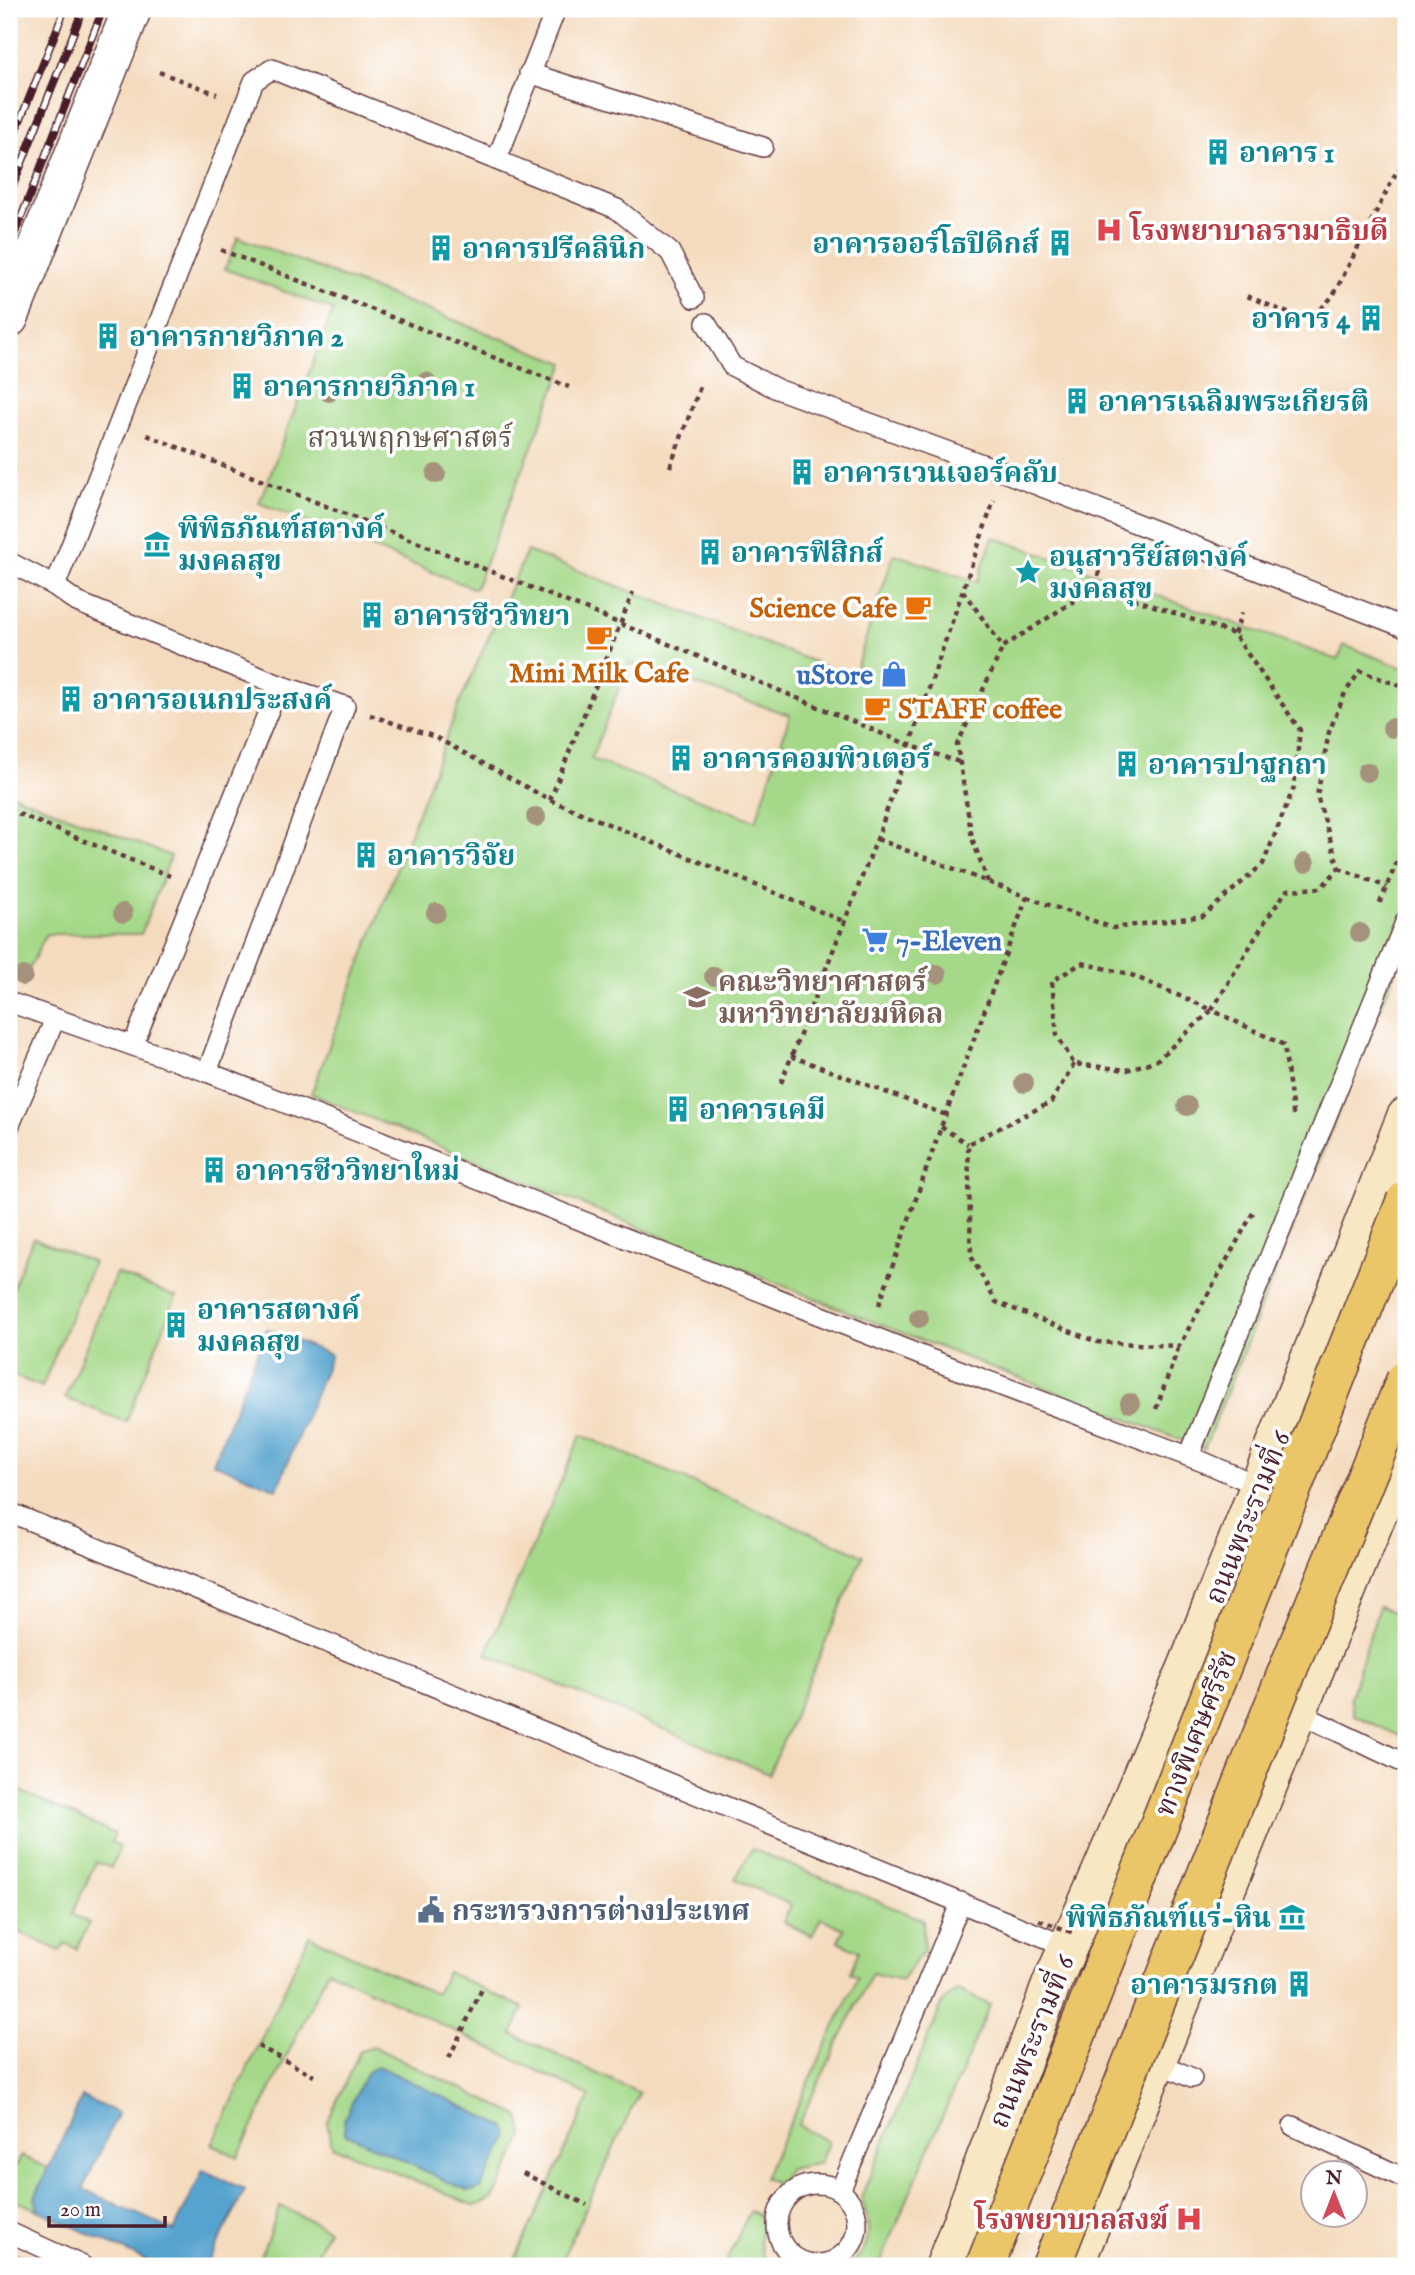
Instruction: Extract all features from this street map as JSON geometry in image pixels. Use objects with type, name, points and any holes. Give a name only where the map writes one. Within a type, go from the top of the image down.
[{"type":"highway","name":"ทางพิเศษศรีรัช","points":[[985,2266],[1406,1200]]},
{"type":"highway","points":[[1051,2266],[1406,1380]]},
{"type":"main road","name":"ถนนพระรามที่ 6","points":[[945,2266],[1052,1983],[1189,1663],[1406,1117]]},
{"type":"main road","points":[[1074,2266],[1406,1443]]},
{"type":"street","points":[[9,318],[132,9]]},
{"type":"lane","points":[[497,159],[556,9]]},
{"type":"lane","points":[[55,586],[254,80],[272,69],[617,209],[670,252],[694,298]]},
{"type":"lane","points":[[529,73],[763,147]]},
{"type":"lane","points":[[706,323],[732,366],[777,389],[1001,471],[1406,628]]},
{"type":"lane","points":[[9,562],[55,586],[77,602],[279,685],[345,706],[207,1072]]},
{"type":"lane","points":[[133,1045],[279,685]]},
{"type":"lane","points":[[1189,1456],[1406,920]]},
{"type":"lane","points":[[9,1002],[207,1072],[930,1359],[1189,1456],[1259,1486]]},
{"type":"lane","points":[[9,1128],[55,1019]]},
{"type":"lane","points":[[9,1512],[1068,1947]]},
{"type":"lane","points":[[1297,1712],[1406,1764]]},
{"type":"lane","points":[[840,2190],[961,1902]]},
{"type":"lane","points":[[1156,2062],[1192,2078]]},
{"type":"lane","points":[[1293,2126],[1406,2179]]},
{"type":"lane","points":[[816,2183],[840,2190],[850,2199],[855,2210],[858,2223],[856,2235],[841,2256],[830,2262],[804,2264],[785,2248],[779,2238],[776,2225],[778,2212],[784,2201],[804,2185],[816,2183]]},
{"type":"lane","points":[[9,2232],[83,2266]]},
{"type":"path","points":[[1248,296],[1290,314],[1315,315],[1333,296],[1397,171],[1406,165]]},
{"type":"path","points":[[221,250],[569,387]]},
{"type":"path","points":[[670,467],[700,387]]},
{"type":"path","points":[[147,435],[621,624],[909,745],[960,763]]},
{"type":"path","points":[[781,1083],[877,839],[994,500]]},
{"type":"path","points":[[1097,586],[1100,561]]},
{"type":"path","points":[[877,839],[1113,928],[1203,916],[1263,864],[1294,787],[1300,730],[1234,634],[1097,586]]},
{"type":"path","points":[[988,882],[972,838],[957,745],[1003,647],[1097,586]]},
{"type":"path","points":[[962,591],[1003,647]]},
{"type":"path","points":[[550,800],[633,592]]},
{"type":"path","points":[[1234,634],[1242,613]]},
{"type":"path","points":[[1339,868],[1317,796],[1329,732],[1345,693],[1360,671],[1406,688]]},
{"type":"path","points":[[345,706],[435,737],[550,800],[843,921]]},
{"type":"path","points":[[9,810],[181,881]]},
{"type":"path","points":[[1376,912],[1406,839]]},
{"type":"path","points":[[1339,868],[1387,887]]},
{"type":"path","points":[[1074,1064],[1127,1070],[1157,1060],[1212,1010],[1287,890],[1321,888],[1339,868]]},
{"type":"path","points":[[879,1305],[941,1127],[1027,897]]},
{"type":"path","points":[[1074,1064],[1057,1035],[1052,981],[1082,963],[1129,974],[1283,1045],[1293,1113]]},
{"type":"path","points":[[791,1056],[946,1115]]},
{"type":"path","points":[[968,1144],[1051,1102],[1074,1064]]},
{"type":"path","points":[[1290,1126],[1299,1101]]},
{"type":"path","points":[[941,1127],[968,1144]]},
{"type":"path","points":[[968,1144],[971,1256],[996,1302],[1097,1342],[1179,1346]]},
{"type":"path","points":[[1156,1409],[1179,1346],[1256,1207]]},
{"type":"path","points":[[449,2058],[482,1989]]},
{"type":"path","points":[[258,2046],[314,2076]]},
{"type":"path","points":[[523,2173],[587,2205]]},
{"type":"green space","name":"สวนพฤกษศาสตร์","points":[[238,237],[565,363],[475,589],[259,503],[333,310],[225,269]]},
{"type":"green space","points":[[993,537],[1338,660],[1344,645],[1406,669],[1406,944],[1204,1449],[858,1316],[311,1094],[459,704],[527,551],[853,677],[894,554],[977,582]],"holes":[[[629,663],[790,715],[756,821],[591,759]]]},
{"type":"green space","points":[[9,793],[171,856],[141,934],[46,934],[25,978],[9,972]]},
{"type":"green space","points":[[33,1238],[93,1262],[42,1387],[9,1374],[9,1297]]},
{"type":"green space","points":[[116,1273],[176,1297],[126,1422],[65,1398]]},
{"type":"green space","points":[[581,1435],[863,1555],[769,1774],[486,1654]]},
{"type":"green space","points":[[1379,1606],[1406,1618],[1406,1739],[1354,1715],[1350,1698]]},
{"type":"green space","points":[[9,1786],[115,1834],[111,1842],[120,1847],[111,1868],[96,1862],[72,1914],[89,1923],[77,1949],[65,1943],[60,1951],[9,1927]]},
{"type":"green space","points":[[752,1849],[923,1920],[924,1950],[901,1980],[872,1973],[798,2125],[828,2142],[820,2163],[789,2169],[778,2185],[764,2178],[858,1977],[850,1972],[859,1951],[838,1941],[844,1929],[821,1918],[812,1936],[783,1922],[791,1905],[735,1879]]},
{"type":"green space","points":[[309,1936],[436,1994],[447,1972],[524,2008],[512,2034],[639,2093],[559,2266],[512,2266],[590,2096],[328,1970],[238,2157],[212,2145]]},
{"type":"green space","points":[[958,1990],[990,2005],[879,2266],[847,2266],[862,2252],[868,2236],[867,2217],[861,2197],[944,2000]]},
{"type":"green space","points":[[374,2047],[519,2116],[524,2136],[493,2199],[475,2206],[332,2146],[327,2122],[360,2051]]},
{"type":"green space","points":[[21,2156],[48,2168],[35,2197],[38,2210],[9,2198],[9,2161],[17,2165]]},
{"type":"green space","points":[[280,2206],[328,2229],[312,2266],[257,2266]]},
{"type":"green space","points":[[750,2211],[763,2217],[760,2243],[768,2266],[724,2266]]},
{"type":"green space","points":[[9,2250],[44,2266],[9,2266]]},
{"type":"water","points":[[267,1329],[331,1355],[277,1489],[213,1463]]},
{"type":"water","points":[[378,2066],[506,2127],[508,2137],[480,2188],[469,2192],[345,2133],[344,2119],[367,2072]]},
{"type":"water","points":[[82,2097],[118,2113],[83,2189],[174,2231],[203,2170],[245,2190],[207,2266],[157,2266],[38,2210],[35,2197]]},
{"type":"railway","points":[[9,148],[65,9]]},
{"type":"railway","points":[[9,196],[83,9]]},
{"type":"railway","points":[[9,248],[103,9]]},
{"type":"place","name":"อาคาร 1","points":[[1218,152]]},
{"type":"place","name":"โรงพยาบาลรามาธิบดี","points":[[1109,230]]},
{"type":"place","name":"อาคารออร์โธปิดิกส์","points":[[1060,243]]},
{"type":"place","name":"อาคารปรีคลินิก","points":[[441,248]]},
{"type":"place","name":"อาคาร 4","points":[[1371,318]]},
{"type":"place","name":"อาคารกายวิภาค 2","points":[[108,336]]},
{"type":"place","name":"อาคารกายวิภาค 1","points":[[242,386]]},
{"type":"place","name":"อาคารเฉลิมพระเกียรติ","points":[[1077,401]]},
{"type":"place","name":"อาคารเวนเจอร์คลับ","points":[[802,472]]},
{"type":"place","name":"พิพิธภัณฑ์สตางค์ มงคลสุข","points":[[157,544]]},
{"type":"place","name":"อาคารฟิสิกส์","points":[[710,552]]},
{"type":"place","name":"อนุสาวรีย์สตางค์ มงคลสุข","points":[[1028,572]]},
{"type":"place","name":"Science Cafe","points":[[918,607]]},
{"type":"place","name":"อาคารชีววิทยา","points":[[372,615]]},
{"type":"place","name":"Mini Milk Cafe","points":[[599,637]]},
{"type":"place","name":"uStore","points":[[894,674]]},
{"type":"place","name":"อาคารอเนกประสงค์","points":[[71,699]]},
{"type":"place","name":"STAFF coffee","points":[[877,708]]},
{"type":"place","name":"อาคารคอมพิวเตอร์","points":[[681,758]]},
{"type":"place","name":"อาคารปาฐกถา","points":[[1127,764]]},
{"type":"place","name":"อาคารวิจัย","points":[[366,855]]},
{"type":"place","name":"7-Eleven","points":[[875,940]]},
{"type":"place","name":"คณะวิทยาศาสตร์ มหาวิทยาลัยมหิดล","points":[[697,997]]},
{"type":"place","name":"อาคารเคมี","points":[[678,1109]]},
{"type":"place","name":"อาคารชีววิทยาใหม่","points":[[214,1170]]},
{"type":"place","name":"อาคารสตางค์ มงคลสุข","points":[[176,1325]]},
{"type":"place","name":"กระทรวงการต่างประเทศ","points":[[431,1910]]},
{"type":"place","name":"พิพิธภัณฑ์แร่-หิน","points":[[1292,1917]]},
{"type":"place","name":"อาคารมรกต","points":[[1299,1984]]},
{"type":"place","name":"โรงพยาบาลสงฆ์","points":[[1189,2219]]}]
